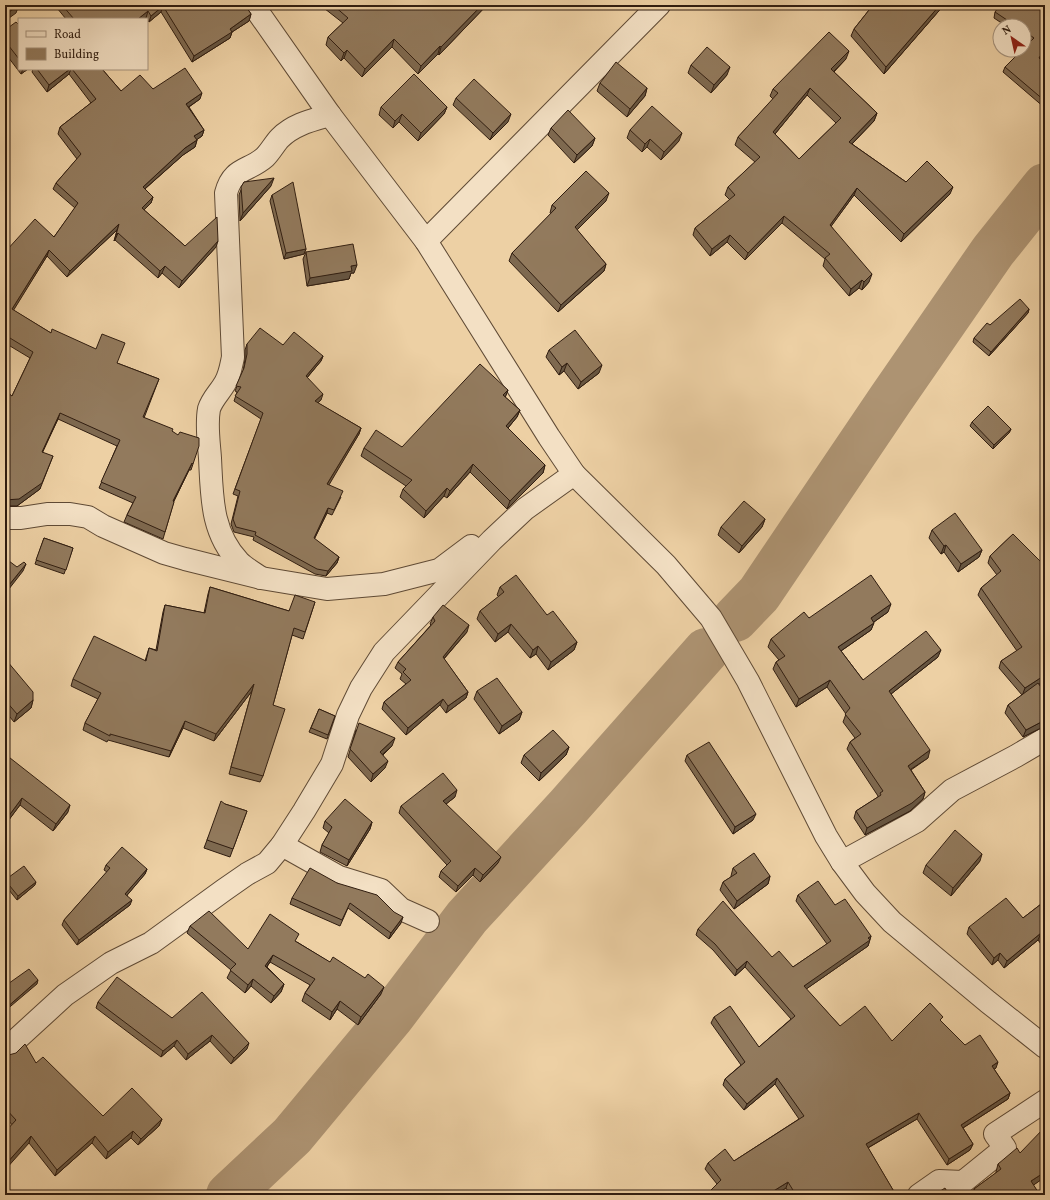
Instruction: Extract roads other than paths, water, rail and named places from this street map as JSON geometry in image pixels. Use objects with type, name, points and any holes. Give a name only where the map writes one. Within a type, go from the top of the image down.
[{"type":"street","points":[[426,241],[659,5]]},
{"type":"street","points":[[259,8],[330,115],[426,241],[549,437],[574,474],[666,565],[711,618],[748,681],[826,836],[842,862],[865,893],[892,922],[988,1002],[1045,1047]]},
{"type":"street","points":[[261,578],[240,562],[227,546],[216,523],[212,498],[208,424],[210,409],[216,395],[225,384],[230,373],[233,357],[226,193],[228,184],[232,177],[265,157],[288,130],[301,124],[330,115]]},
{"type":"street","points":[[5,1050],[65,996],[111,963],[151,943],[247,874],[267,863],[282,844],[304,811],[332,764],[348,715],[354,702],[361,688],[384,652],[492,540],[525,509],[574,474]]},
{"type":"street","points":[[5,518],[21,518],[47,514],[70,514],[88,517],[103,526],[164,553],[261,578],[327,589],[384,584],[439,570],[478,540],[492,540]]},
{"type":"street","points":[[842,862],[918,821],[952,790],[1045,739]]},
{"type":"street","points":[[282,844],[340,877],[381,890],[401,909],[428,921]]},
{"type":"street","points":[[919,1195],[939,1181],[963,1182],[1005,1148],[995,1134],[1045,1102]]},
{"type":"waterway","points":[[735,619],[759,594],[993,251],[1045,186]]},
{"type":"waterway","points":[[229,1195],[292,1136],[391,1017],[467,917],[568,807],[706,651]]}]
